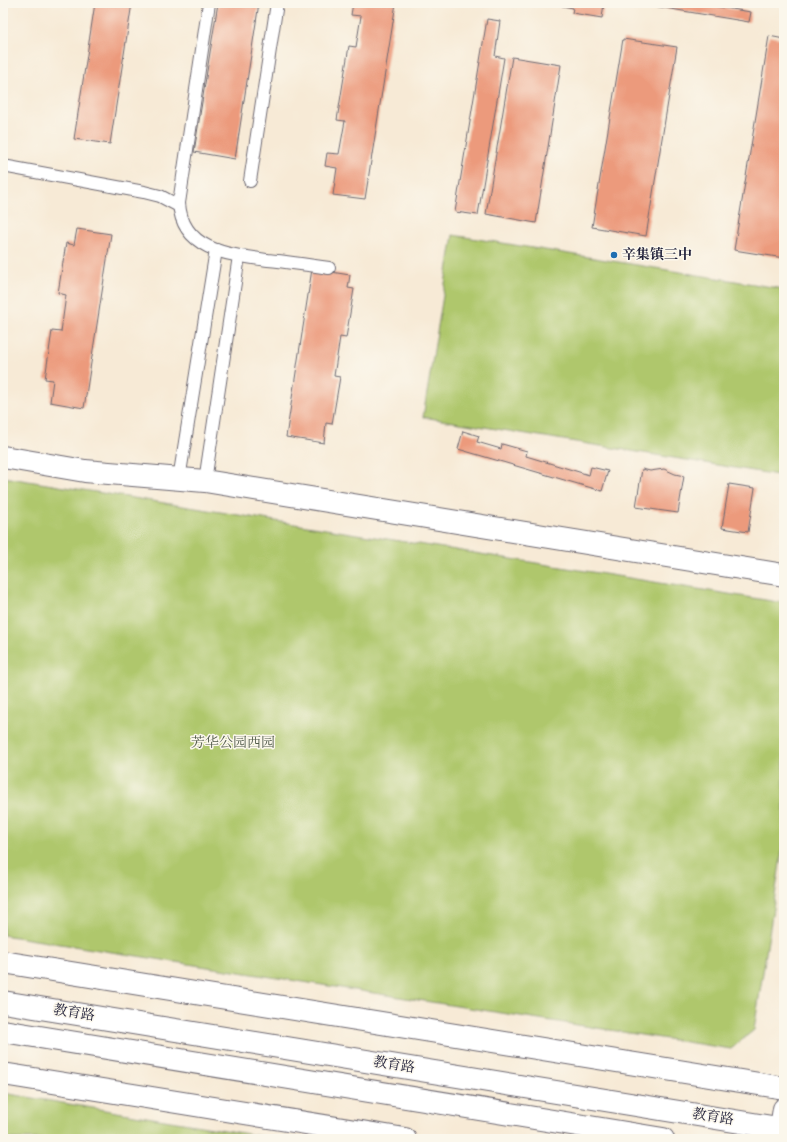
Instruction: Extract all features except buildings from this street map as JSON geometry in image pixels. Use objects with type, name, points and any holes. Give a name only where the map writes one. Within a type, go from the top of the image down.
[{"type":"street","points":[[3,457],[85,471],[205,481],[784,575]]},
{"type":"street","points":[[3,962],[784,1088]]},
{"type":"street","name":"教育路","points":[[3,1002],[782,1126]]},
{"type":"street","points":[[3,1031],[663,1139]]},
{"type":"street","points":[[3,1074],[405,1139]]},
{"type":"lane","points":[[209,3],[179,206],[182,222],[191,233],[207,246],[224,254],[329,268]]},
{"type":"lane","points":[[250,181],[277,3]]},
{"type":"lane","points":[[3,166],[144,192],[160,196],[179,206]]},
{"type":"lane","points":[[179,479],[216,250]]},
{"type":"lane","points":[[205,481],[239,256]]},
{"type":"green space","points":[[453,235],[784,289],[784,476],[423,417]]},
{"type":"green space","name":"芳华公园西园","points":[[3,477],[784,603],[784,838],[754,1030],[731,1049],[3,935]]},
{"type":"green space","points":[[3,1093],[278,1139],[3,1139]]},
{"type":"place","name":"辛集镇三中","points":[[614,255]]}]
